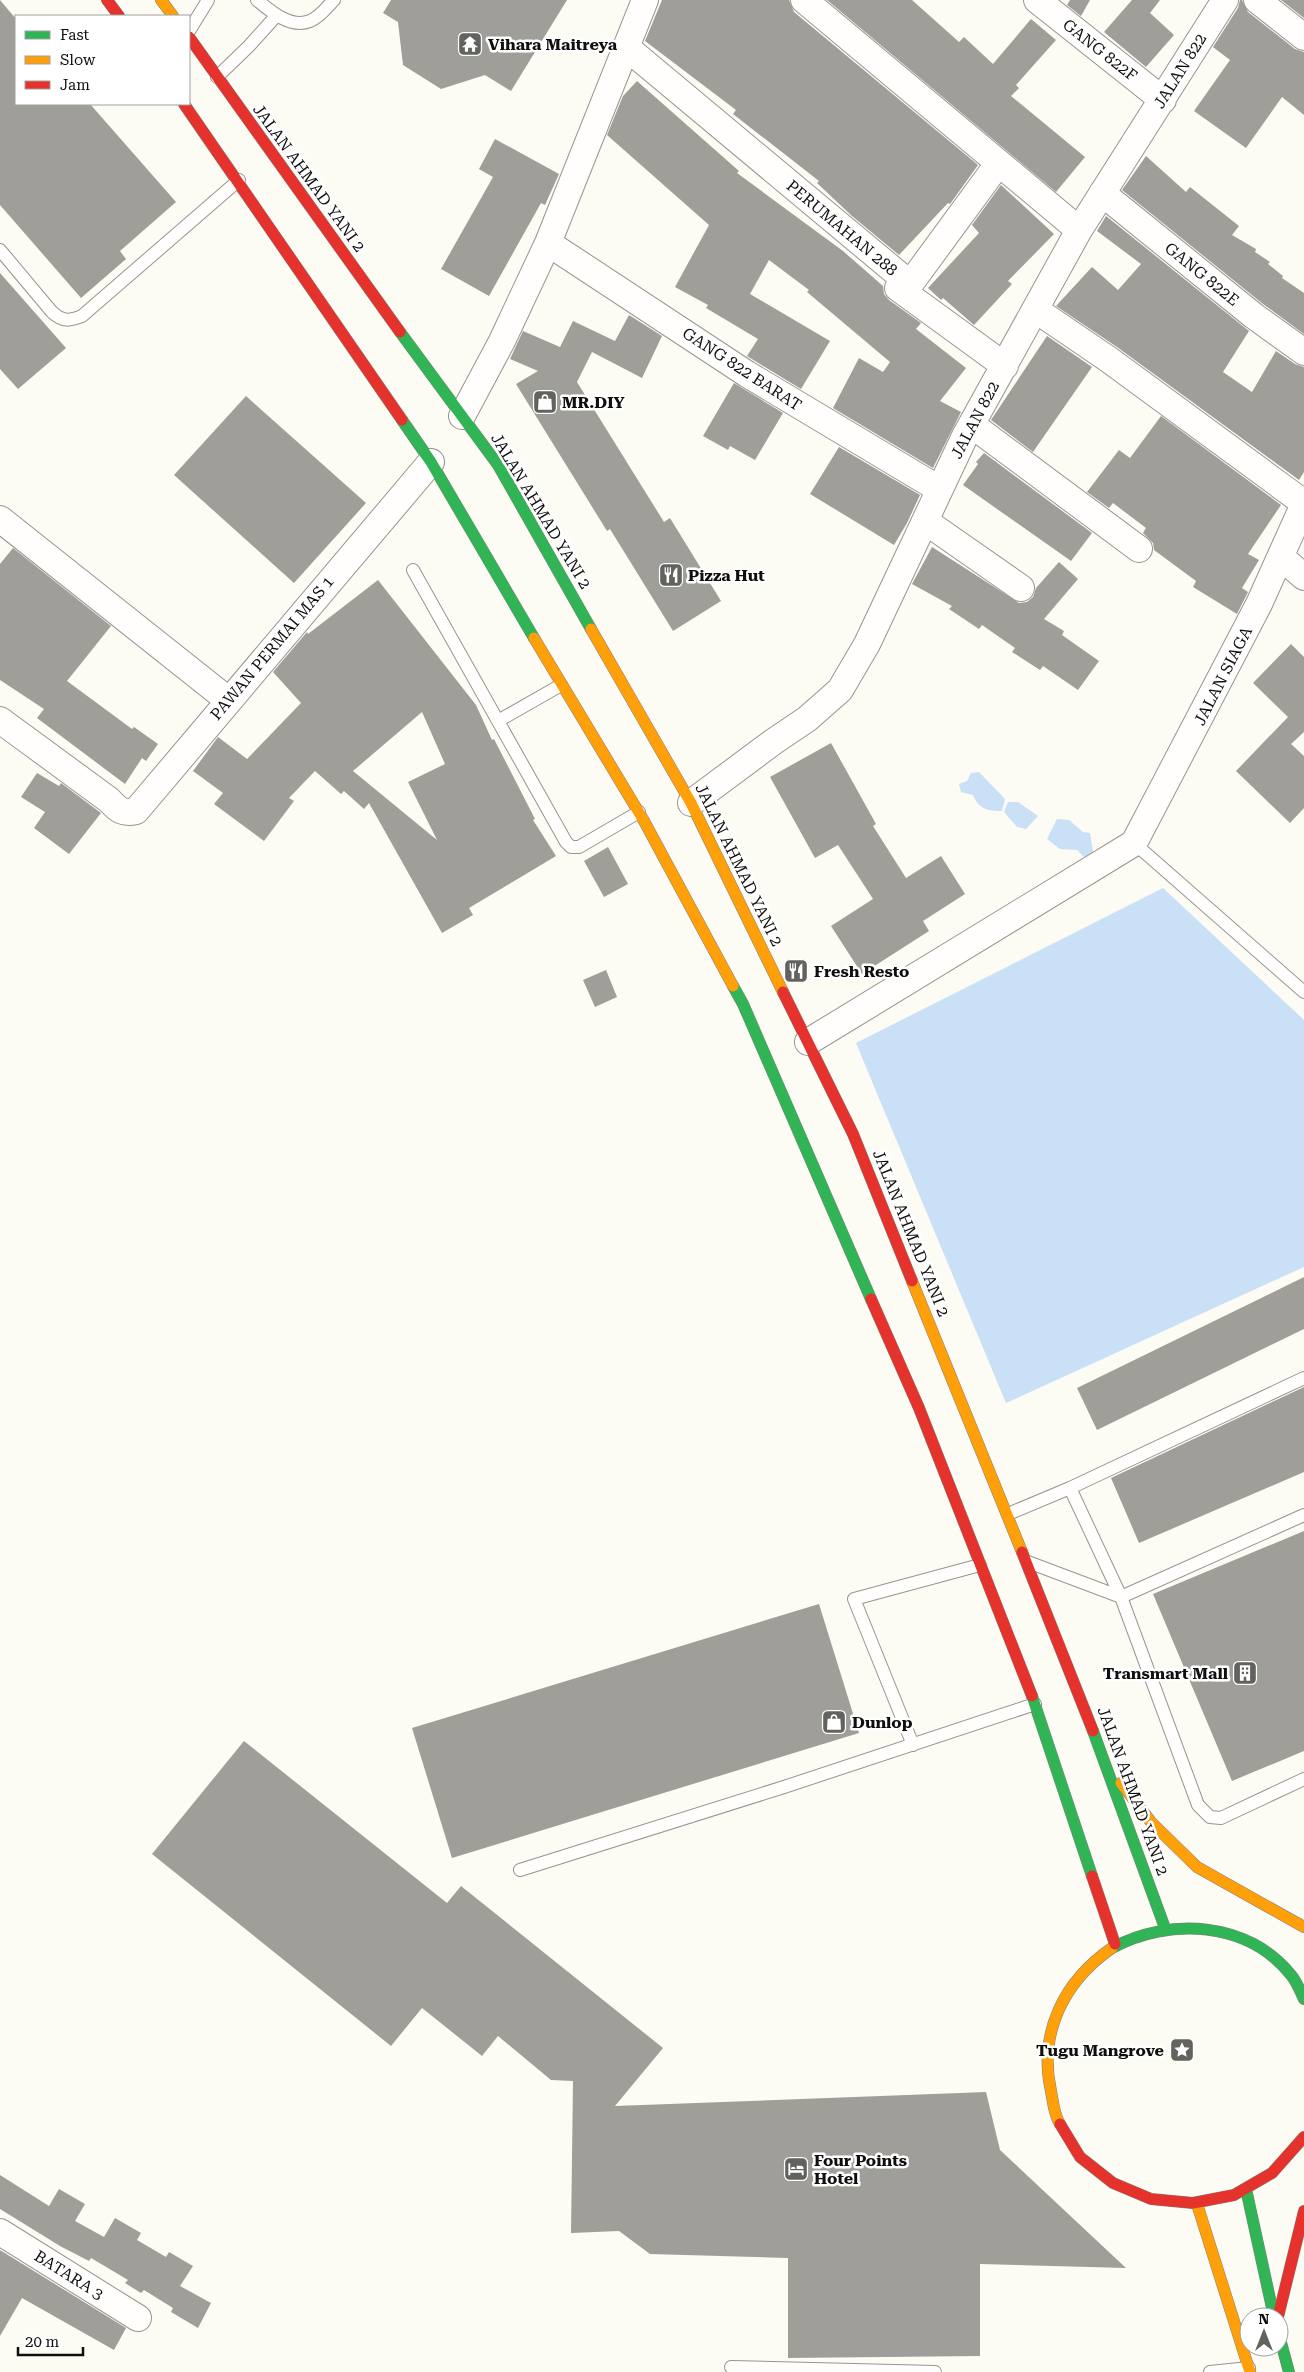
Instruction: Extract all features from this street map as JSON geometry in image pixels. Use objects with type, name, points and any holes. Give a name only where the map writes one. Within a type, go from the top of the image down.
[{"type":"highway","points":[[107,0],[118,15]]},
{"type":"highway","points":[[161,0],[172,15]]},
{"type":"highway","name":"JALAN AHMAD YANI 2","points":[[190,38],[498,465],[691,803],[853,1134],[1109,1768],[1136,1851],[1158,1902],[1166,1928]]},
{"type":"highway","points":[[185,105],[431,462],[561,685],[639,812],[743,1004],[919,1408],[1035,1704],[1115,1944]]},
{"type":"highway","points":[[1109,1768],[1151,1822],[1197,1867],[1304,1928]]},
{"type":"highway","points":[[1304,1999],[1291,1975],[1264,1950],[1232,1934],[1196,1927],[1166,1928],[1136,1935],[1115,1944],[1088,1966],[1072,1986],[1052,2023],[1046,2057],[1048,2091],[1058,2123],[1076,2152],[1100,2176],[1130,2193],[1163,2203],[1197,2204],[1231,2197],[1264,2180],[1292,2155],[1304,2137]]},
{"type":"highway","points":[[1246,2189],[1274,2307]]},
{"type":"highway","points":[[1197,2204],[1249,2370]]},
{"type":"highway","points":[[1279,2307],[1304,2211]]},
{"type":"highway","points":[[1285,2357],[1289,2372]]},
{"type":"street","points":[[462,416],[502,341],[548,243],[645,0]]},
{"type":"street","points":[[804,0],[1079,230]]},
{"type":"street","name":"GANG 822F","points":[[1037,0],[1163,100]]},
{"type":"street","name":"JALAN 822","points":[[691,803],[773,742],[808,719],[840,690],[867,644],[939,489],[972,425],[1079,230],[1225,0]]},
{"type":"street","points":[[1258,0],[1304,37]]},
{"type":"street","name":"PERUMAHAN 288","points":[[626,47],[910,284],[998,164]]},
{"type":"street","name":"GANG 822E","points":[[1102,193],[1254,316],[1304,352]]},
{"type":"street","name":"GANG 822 BARAT","points":[[548,243],[747,374],[939,489]]},
{"type":"street","points":[[898,288],[1005,366]]},
{"type":"street","points":[[1036,310],[1101,354],[1304,504]]},
{"type":"street","points":[[972,425],[1139,550]]},
{"type":"street","name":"PAWAN PERMAI MAS 1","points":[[0,720],[109,800],[118,810],[128,813],[136,811],[431,462]]},
{"type":"street","name":"JALAN SIAGA","points":[[1134,843],[1260,604],[1304,504]]},
{"type":"street","points":[[0,519],[228,700]]},
{"type":"street","points":[[925,521],[1021,588]]},
{"type":"street","points":[[1281,557],[1304,577]]},
{"type":"street","points":[[808,1042],[1134,843]]},
{"type":"street","name":"BATARA 3","points":[[0,2232],[138,2318]]},
{"type":"lane","points":[[190,29],[208,0]]},
{"type":"lane","points":[[257,0],[276,16],[301,23],[310,22],[319,16],[334,0]]},
{"type":"lane","points":[[217,77],[276,16]]},
{"type":"lane","points":[[0,250],[52,312],[60,319],[70,320],[82,316],[238,180]]},
{"type":"lane","points":[[412,570],[566,842],[571,847],[579,847],[639,812]]},
{"type":"lane","points":[[498,721],[561,685]]},
{"type":"lane","points":[[1134,843],[1304,992]]},
{"type":"lane","points":[[1008,1514],[1070,1488],[1304,1378]]},
{"type":"lane","points":[[1070,1488],[1121,1597],[1198,1805],[1210,1817],[1221,1818],[1244,1810],[1304,1780]]},
{"type":"lane","points":[[1027,1562],[1121,1597],[1304,1515]]},
{"type":"lane","points":[[913,1745],[854,1599],[980,1565]]},
{"type":"lane","points":[[520,1870],[913,1745],[1035,1704]]},
{"type":"lane","points":[[731,2368],[935,2372]]},
{"type":"lane","points":[[1210,2372],[1249,2370]]},
{"type":"water","points":[[979,772],[1005,799],[1002,811],[984,808],[973,795],[961,792],[959,784],[967,781],[971,773]]},
{"type":"water","points":[[1008,802],[1018,802],[1038,816],[1026,829],[1017,827],[1004,812]]},
{"type":"water","points":[[1057,819],[1069,820],[1083,832],[1090,833],[1093,852],[1084,857],[1077,850],[1060,849],[1047,839]]},
{"type":"water","points":[[1163,888],[1304,1020],[1304,1267],[1006,1403],[856,1043]]},
{"type":"building","points":[[0,0],[15,18],[15,105],[91,105],[176,202],[120,251],[126,259],[81,298],[0,205]]},
{"type":"building","name":"Vihara Maitreya","points":[[391,0],[567,0],[511,91],[485,75],[441,89],[403,65],[398,22],[383,13]]},
{"type":"building","points":[[662,0],[789,0],[794,12],[978,165],[950,204],[948,203],[899,255],[852,216],[817,183],[819,181],[733,114],[736,110],[645,41]]},
{"type":"building","points":[[827,0],[912,0],[959,42],[964,37],[993,64],[1031,19],[1056,40],[1016,85],[1019,88],[1011,96],[1085,157],[1056,192]]},
{"type":"building","points":[[1070,0],[1090,0],[1081,16],[1067,5]]},
{"type":"building","points":[[1132,0],[1160,0],[1150,13],[1174,35],[1146,67],[1104,32]]},
{"type":"building","points":[[1240,0],[1242,0],[1248,12],[1295,49],[1304,52],[1304,115],[1282,97],[1246,148],[1194,111],[1230,60],[1213,47],[1238,8]]},
{"type":"building","points":[[1281,0],[1304,0],[1304,18]]},
{"type":"building","points":[[637,81],[739,171],[737,173],[843,251],[883,286],[884,294],[889,300],[921,323],[916,329],[966,368],[940,401],[961,412],[933,468],[833,408],[859,358],[883,372],[890,362],[807,292],[809,290],[769,260],[750,294],[830,341],[801,389],[747,356],[758,339],[706,308],[708,305],[675,287],[709,225],[607,135],[623,96]]},
{"type":"building","points":[[495,139],[559,174],[545,205],[541,203],[489,296],[441,269],[493,177],[479,169]]},
{"type":"building","points":[[1146,156],[1186,192],[1190,187],[1239,226],[1232,235],[1256,249],[1255,252],[1270,262],[1268,264],[1283,276],[1282,278],[1304,293],[1304,334],[1263,304],[1122,190]]},
{"type":"building","points":[[1001,185],[1054,234],[1008,281],[1012,284],[974,325],[943,298],[941,300],[928,288],[979,233],[972,225]]},
{"type":"building","points":[[1106,216],[1249,331],[1223,372],[1252,392],[1276,351],[1295,364],[1304,367],[1304,472],[1299,480],[1117,347],[1056,306],[1092,267],[1118,290],[1141,264],[1097,231]]},
{"type":"building","points":[[0,273],[66,348],[18,389],[0,369]]},
{"type":"building","points":[[629,315],[662,336],[642,378],[592,352],[577,382],[664,522],[670,518],[721,601],[673,631],[610,529],[607,531],[516,384],[538,371],[510,359],[523,331],[560,347],[573,321],[615,341]]},
{"type":"building","points":[[1047,336],[1092,367],[1033,452],[991,420]]},
{"type":"building","points":[[734,383],[783,413],[755,460],[730,446],[728,450],[703,436]]},
{"type":"building","points":[[246,396],[366,503],[294,583],[174,475]]},
{"type":"building","points":[[1161,416],[1281,505],[1248,554],[1259,560],[1242,588],[1248,592],[1237,614],[1193,587],[1196,581],[1154,550],[1153,543],[1143,533],[1146,528],[1113,503],[1109,508],[1087,492],[1119,450],[1130,458]]},
{"type":"building","points":[[839,447],[920,495],[894,545],[810,494]]},
{"type":"building","points":[[984,453],[1092,533],[1071,561],[963,485],[978,464],[976,462]]},
{"type":"building","points":[[932,547],[1019,603],[1027,602],[1033,597],[1036,588],[1059,562],[1078,579],[1044,619],[1064,631],[1062,635],[1099,661],[1078,690],[1043,666],[1040,670],[1012,652],[1015,648],[982,625],[979,629],[949,609],[952,606],[912,584]]},
{"type":"building","points":[[13,548],[111,626],[67,681],[132,729],[134,727],[158,744],[146,761],[142,758],[125,784],[37,718],[44,709],[0,680],[0,564]]},
{"type":"building","points":[[378,580],[476,705],[492,740],[494,739],[535,819],[533,820],[556,856],[469,908],[473,915],[442,933],[369,803],[364,809],[344,791],[341,794],[315,771],[289,798],[294,801],[264,841],[214,804],[223,793],[193,771],[218,737],[247,759],[301,703],[273,672],[307,632],[308,634]],"holes":[[[422,712],[445,764],[408,782],[437,840],[353,771]]]},
{"type":"building","points":[[1291,644],[1304,657],[1304,732],[1291,744],[1304,756],[1304,808],[1290,823],[1236,771],[1288,717],[1253,683]]},
{"type":"building","points":[[831,743],[876,824],[873,826],[906,878],[941,856],[965,894],[923,921],[929,931],[862,974],[831,926],[873,899],[838,845],[815,858],[770,777]]},
{"type":"building","points":[[37,773],[59,786],[61,783],[101,813],[69,854],[34,828],[45,812],[21,797]]},
{"type":"building","points":[[608,847],[628,884],[604,897],[584,861]]},
{"type":"building","points":[[606,970],[617,997],[595,1007],[583,980]]},
{"type":"building","points":[[1304,1277],[1304,1329],[1097,1430],[1077,1388]]},
{"type":"building","points":[[1304,1387],[1304,1472],[1139,1543],[1111,1478]]},
{"type":"building","name":"Transmart Mall","points":[[1304,1531],[1304,1751],[1232,1781],[1153,1594]]},
{"type":"building","points":[[819,1604],[859,1733],[452,1858],[412,1728]]},
{"type":"building","points":[[244,1741],[447,1903],[461,1886],[663,2048],[615,2106],[986,2092],[1000,2150],[1126,2268],[980,2264],[980,2356],[788,2358],[788,2258],[650,2254],[619,2231],[571,2233],[573,2081],[551,2080],[498,2036],[482,2056],[422,2008],[391,2046],[152,1854]]},
{"type":"building","points":[[0,2175],[49,2206],[59,2189],[85,2204],[75,2221],[104,2237],[115,2218],[141,2233],[137,2240],[166,2257],[169,2252],[193,2266],[180,2286],[211,2303],[198,2328],[171,2312],[173,2308],[144,2290],[141,2293],[125,2283],[128,2280],[91,2258],[89,2261],[60,2246],[0,2209]]},
{"type":"building","points":[[0,2250],[126,2328],[114,2350],[22,2298],[0,2336]]},
{"type":"traffic: fast","points":[[400,332],[498,465],[591,629]]},
{"type":"traffic: fast","points":[[402,420],[431,462],[534,638]]},
{"type":"traffic: fast","points":[[733,986],[743,1004],[871,1299]]},
{"type":"traffic: fast","points":[[1032,1696],[1092,1876]]},
{"type":"traffic: fast","points":[[1093,1731],[1165,1928]]},
{"type":"traffic: fast","points":[[1112,1948],[1134,1938],[1182,1929],[1207,1930],[1230,1935],[1253,1944],[1273,1957],[1293,1978],[1304,1999]]},
{"type":"traffic: fast","points":[[1246,2189],[1272,2307]]},
{"type":"traffic: fast","points":[[1285,2357],[1289,2372]]},
{"type":"traffic: slow","points":[[161,0],[172,15]]},
{"type":"traffic: slow","points":[[591,629],[691,803],[783,992]]},
{"type":"traffic: slow","points":[[534,638],[644,821],[733,986]]},
{"type":"traffic: slow","points":[[912,1281],[1022,1552]]},
{"type":"traffic: slow","points":[[1121,1783],[1151,1822],[1197,1867],[1304,1927]]},
{"type":"traffic: slow","points":[[1060,2124],[1056,2117],[1048,2070],[1048,2049],[1052,2029],[1068,1992],[1080,1976],[1112,1948]]},
{"type":"traffic: slow","points":[[1197,2204],[1250,2372]]},
{"type":"traffic: jam","points":[[107,0],[118,15]]},
{"type":"traffic: jam","points":[[190,38],[400,332]]},
{"type":"traffic: jam","points":[[185,105],[402,420]]},
{"type":"traffic: jam","points":[[783,992],[853,1134],[912,1281]]},
{"type":"traffic: jam","points":[[871,1299],[919,1408],[1032,1696]]},
{"type":"traffic: jam","points":[[1022,1552],[1093,1731]]},
{"type":"traffic: jam","points":[[1092,1876],[1115,1944]]},
{"type":"traffic: jam","points":[[1060,2124],[1080,2157],[1113,2183],[1151,2199],[1193,2203],[1234,2195],[1272,2173],[1304,2137]]},
{"type":"traffic: jam","points":[[1280,2307],[1304,2211]]},
{"type":"place","name":"Vihara Maitreya","points":[[470,44]]},
{"type":"place","name":"MR.DIY","points":[[545,402]]},
{"type":"place","name":"Pizza Hut","points":[[671,575]]},
{"type":"place","name":"Fresh Resto","points":[[796,971]]},
{"type":"place","name":"Transmart Mall","points":[[1245,1673]]},
{"type":"place","name":"Dunlop","points":[[834,1722]]},
{"type":"place","name":"Tugu Mangrove","points":[[1182,2050]]},
{"type":"place","name":"Four Points Hotel","points":[[796,2169]]}]
